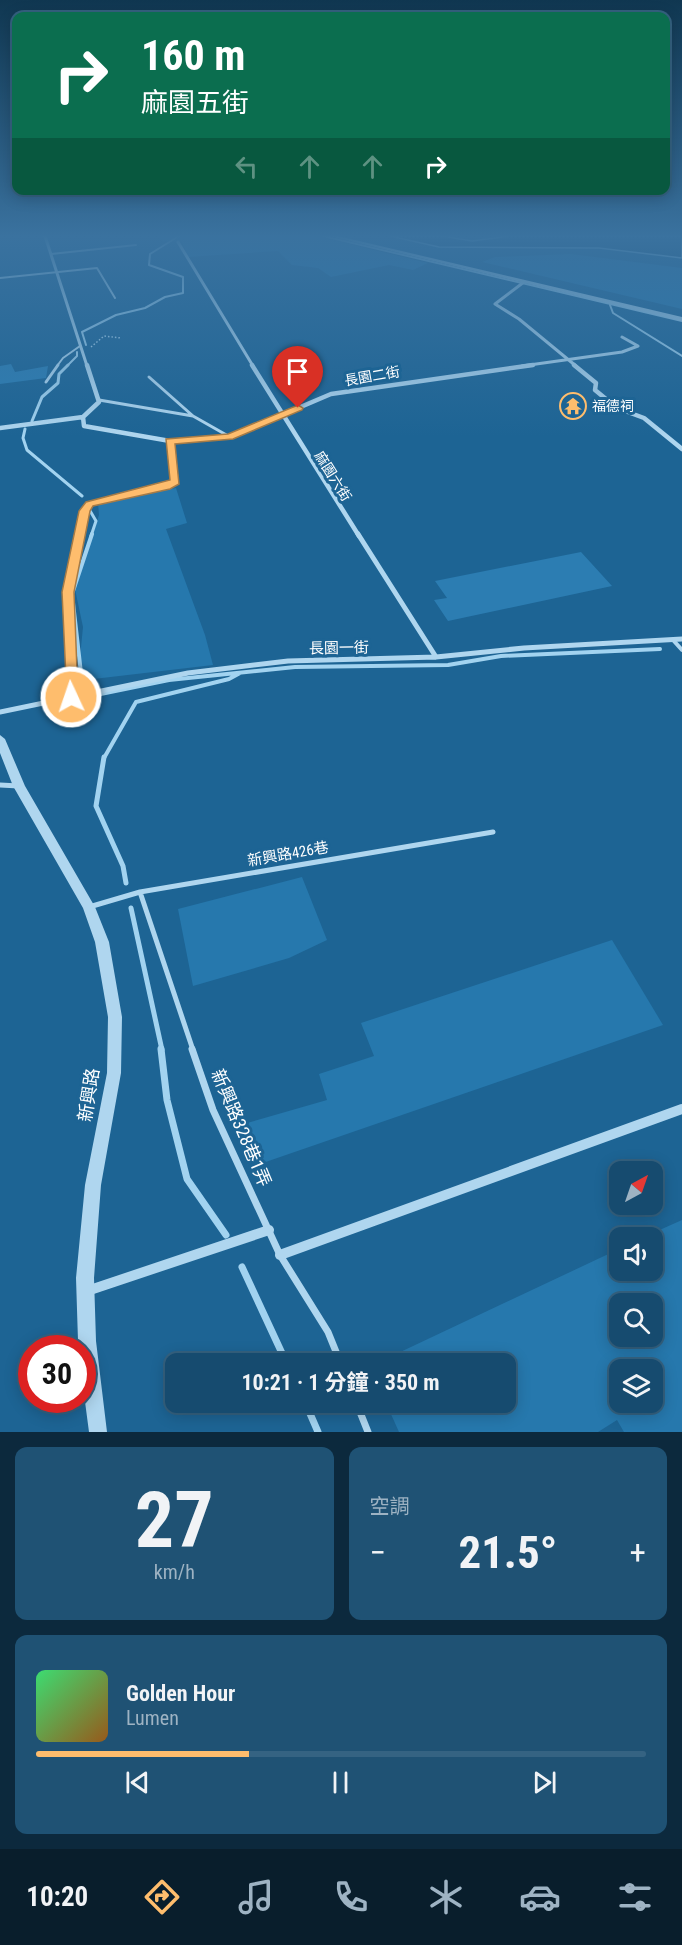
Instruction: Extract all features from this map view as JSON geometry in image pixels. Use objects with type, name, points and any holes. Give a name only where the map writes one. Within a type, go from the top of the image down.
[{"type":"street","points":[[0,428],[83,417],[98,404],[99,400],[66,303]]},
{"type":"street","name":"麻園六街","points":[[215,303],[282,415],[436,657]]},
{"type":"street","points":[[497,303],[495,304],[519,319],[568,358],[596,383],[595,390],[617,408],[644,418],[682,449]]},
{"type":"street","points":[[610,303],[682,319]]},
{"type":"street","name":"長園二街","points":[[83,417],[81,424],[84,426],[170,441],[230,437],[331,394],[622,352],[638,346],[622,337]]},
{"type":"street","points":[[71,697],[68,592],[84,511],[90,504],[175,482],[170,441]]},
{"type":"street","name":"長園一街","points":[[0,712],[188,673],[288,661],[436,657],[524,648],[682,639]]},
{"type":"street","name":"新興路","points":[[0,739],[19,786],[89,907],[102,942],[115,1017],[114,1073],[93,1185],[85,1291],[87,1341],[98,1432]]},
{"type":"street","points":[[280,1255],[682,1109]]},
{"type":"street","points":[[85,1291],[269,1230]]},
{"type":"lane","points":[[46,382],[63,358],[80,346]]},
{"type":"lane","points":[[149,377],[193,416],[230,437]]},
{"type":"lane","points":[[99,400],[193,416]]},
{"type":"lane","points":[[673,640],[682,650]]},
{"type":"lane","points":[[0,785],[19,786]]},
{"type":"lane","name":"新興路426巷","points":[[89,907],[140,892],[493,832]]},
{"type":"lane","name":"新興路328巷1弄","points":[[140,892],[213,1110],[280,1255],[328,1332],[337,1353]]},
{"type":"lane","points":[[360,1413],[368,1432]]},
{"type":"path","points":[[82,354],[104,336],[121,338]]},
{"type":"shaded area","points":[[656,303],[682,303],[682,309]]},
{"type":"shaded area","points":[[176,488],[187,523],[166,529],[205,635],[213,665],[85,680],[78,678],[83,627],[75,589],[99,515],[98,502]]},
{"type":"shaded area","points":[[302,877],[327,940],[289,958],[193,986],[178,909]]},
{"type":"shaded area","points":[[612,940],[663,1025],[254,1166],[233,1127],[327,1100],[319,1074],[374,1056],[361,1023]]},
{"type":"shaded area","points":[[682,1220],[682,1432],[624,1432],[617,1420],[598,1432],[399,1432],[390,1413],[516,1413],[516,1353],[398,1353],[609,1254],[609,1281],[663,1281],[663,1228]]},
{"type":"building","points":[[11,364],[15,372],[48,366],[46,378],[0,384],[0,366]]},
{"type":"building","points":[[581,552],[612,586],[448,621],[434,600],[447,598],[435,581]]},
{"type":"waterway","points":[[86,345],[82,332],[116,315],[145,308],[154,303]]},
{"type":"waterway","points":[[605,303],[682,321]]},
{"type":"waterway","points":[[610,305],[613,313],[682,356]]},
{"type":"waterway","points":[[32,421],[42,397],[58,383],[59,374],[77,356],[77,352]]},
{"type":"waterway","points":[[25,429],[23,438],[27,450],[82,496]]},
{"type":"waterway","points":[[89,509],[96,521],[91,536]]},
{"type":"waterway","points":[[82,682],[72,594],[92,534]]},
{"type":"waterway","points":[[86,697],[169,680],[295,667],[448,665],[501,656],[660,649]]},
{"type":"waterway","points":[[104,758],[136,702],[229,679],[240,673]]},
{"type":"waterway","points":[[104,757],[96,806],[123,866],[126,883]]},
{"type":"waterway","points":[[131,908],[162,1050]]},
{"type":"waterway","points":[[161,1049],[167,1100],[187,1179],[226,1235]]},
{"type":"waterway","points":[[242,1267],[282,1353]]},
{"type":"waterway","points":[[310,1413],[318,1432]]},
{"type":"place","name":"福德祠","points":[[573,406]]},
{"type":"route","points":[[71,697],[68,592],[84,511],[90,504],[175,482],[170,441],[230,437],[298,408]]}]
